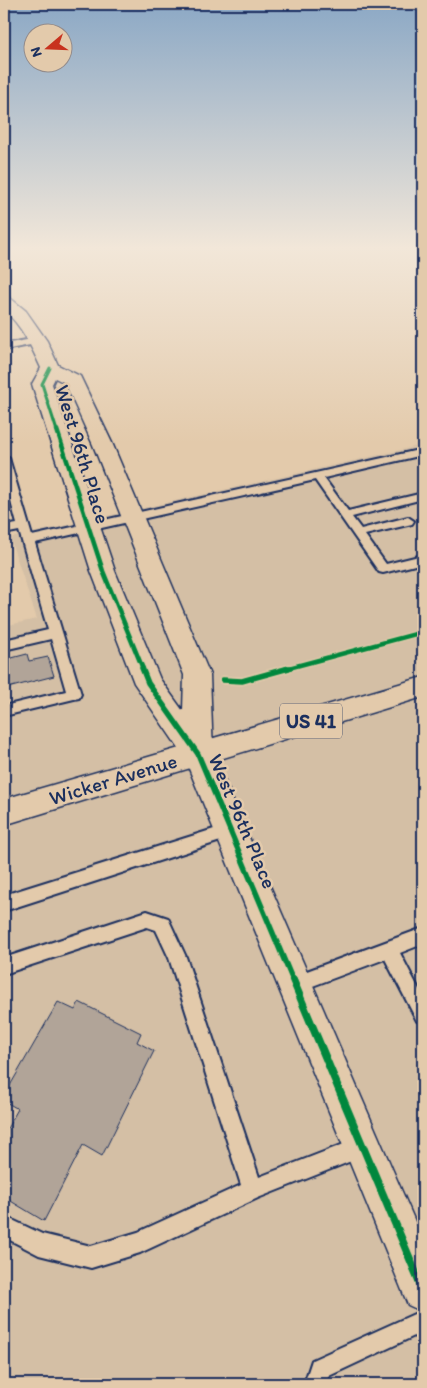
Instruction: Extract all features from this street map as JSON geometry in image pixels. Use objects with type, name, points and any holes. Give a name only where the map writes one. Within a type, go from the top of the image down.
[{"type":"main road","name":"West 96th Place","points":[[17,313],[38,341],[50,368],[73,380],[197,675],[198,754]]},
{"type":"main road","name":"West 96th Place","points":[[50,368],[42,384],[103,571],[148,683],[198,754],[423,1290]]},
{"type":"main road","name":"Wicker Avenue","points":[[4,812],[423,687]]},
{"type":"lane","points":[[4,347],[38,341]]},
{"type":"lane","points":[[28,541],[423,452]]},
{"type":"lane","points":[[4,458],[9,498],[24,526],[74,694],[4,711]]},
{"type":"lane","points":[[316,475],[383,569],[423,559]]},
{"type":"lane","points":[[345,516],[423,496]]},
{"type":"lane","points":[[358,533],[408,521]]},
{"type":"lane","points":[[4,530],[24,526]]},
{"type":"lane","points":[[4,645],[56,632]]},
{"type":"lane","points":[[4,903],[230,832]]},
{"type":"lane","points":[[4,966],[147,919],[162,924],[177,957],[253,1190]]},
{"type":"lane","points":[[294,984],[423,936]]},
{"type":"lane","points":[[389,948],[423,1015]]},
{"type":"lane","points":[[4,1226],[39,1244],[91,1257],[140,1242],[253,1190],[363,1146]]},
{"type":"lane","points":[[315,1384],[320,1368],[423,1321]]},
{"type":"shaded area","points":[[423,445],[423,1384],[4,1384],[4,626],[37,619],[10,538]]},
{"type":"building","points":[[27,654],[29,661],[48,657],[54,676],[4,689],[4,660]]},
{"type":"building","points":[[58,1002],[75,1010],[79,1002],[141,1033],[137,1042],[154,1051],[102,1156],[83,1145],[44,1221],[4,1197],[4,1134],[18,1109],[4,1101],[4,1096]]},
{"type":"cycle path","points":[[50,368],[42,384],[103,571],[148,683],[198,754],[423,1290]]},
{"type":"cycle path","points":[[223,680],[242,681],[423,632]]}]
